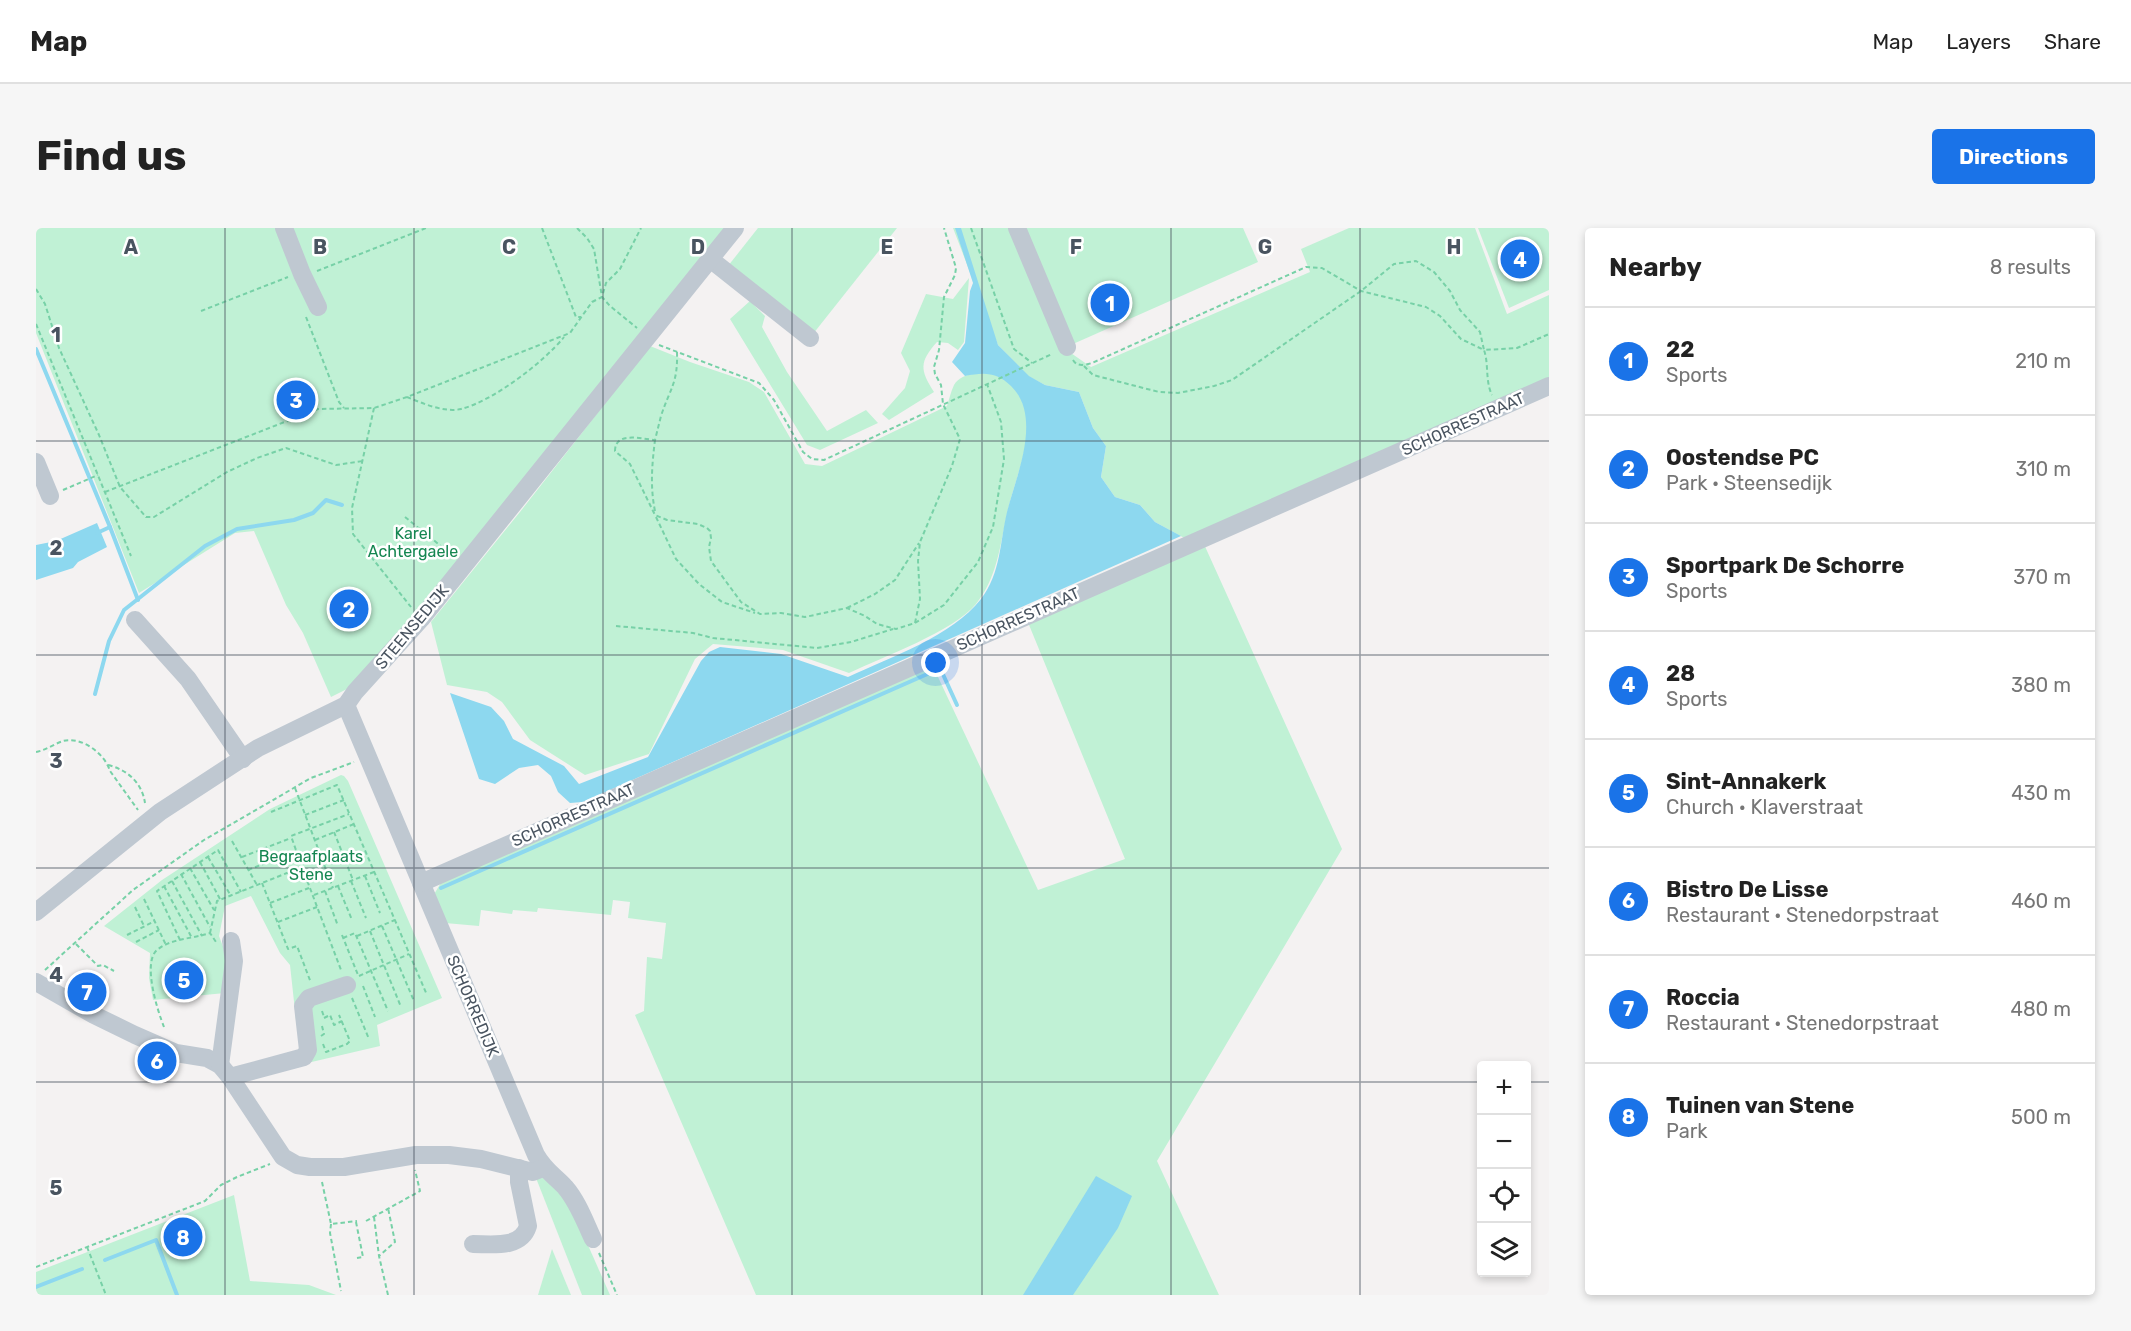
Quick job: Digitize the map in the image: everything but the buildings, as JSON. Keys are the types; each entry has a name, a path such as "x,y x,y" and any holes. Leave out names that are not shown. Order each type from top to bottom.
{"street":[{"path":"284,228 316,304"},
{"name":"STEENSEDIJK","path":"36,912 142,817 258,748 346,705 421,619 735,228"},
{"path":"1017,228 1067,347"},
{"path":"710,259 810,338"},
{"name":"SCHORRESTRAAT","path":"421,883 1549,386"},
{"path":"36,462 50,496"},
{"path":"135,620 188,679 243,759"},
{"name":"SCHORREDIJK","path":"346,705 543,1168 565,1187 593,1239"},
{"path":"225,1071 234,961 231,941"},
{"path":"37,983 135,1035 176,1053 207,1058 225,1071 283,1157 297,1165 344,1167 416,1155 449,1155 481,1159 533,1172 543,1168"},
{"path":"225,1071 304,1057 314,1039 303,1006 309,998 347,985"},
{"path":"473,1244 511,1242 520,1239 526,1232 528,1226 519,1182 519,1168"}],"path":[{"path":"542,228 576,318 581,317"},
{"path":"577,228 587,237 594,249 598,261 602,297 610,306 646,339 759,382 774,400 803,452 812,459 824,460 1067,347 1074,362 1084,366 1093,375 1159,392 1178,393 1214,386 1232,380 1361,291 1394,264 1416,261 1434,272 1450,291 1460,310 1480,332 1487,358 1489,388 1499,408"},
{"path":"105,492 318,409 375,408 570,333 592,302 602,297 606,282 620,269 641,228"},
{"path":"655,440 624,438 618,441 615,451 630,464 676,559 699,584 722,602 760,614 781,613 805,617 848,608 895,580 920,542 952,466 960,439 944,404 941,385 935,375 934,367 939,350 944,297 956,268 944,228"},
{"path":"971,228 1014,349 1032,363"},
{"path":"1084,366 1306,267 1322,268 1361,291 1426,307 1440,316 1461,339 1484,350 1517,348 1549,334"},
{"path":"36,289 45,304 58,348 99,435 120,487 146,518 154,517 226,472 286,448 336,465 363,461"},
{"path":"316,304 305,314 339,402 344,408"},
{"path":"36,324 131,556"},
{"path":"407,397 447,409 460,409 490,396 541,362 565,334"},
{"path":"656,515 652,499 655,440 678,371 677,352"},
{"path":"616,626 817,648 851,642 915,623 944,605 978,562 993,527 1004,459 1001,422 987,384"},
{"path":"375,408 352,508 353,534 421,619"},
{"path":"86,480 98,475"},
{"path":"656,515 667,520 698,524 707,528 711,538 709,547 711,561 741,602 760,614"},
{"path":"405,518 453,557"},
{"path":"915,623 920,599 918,561 920,542"},
{"path":"848,608 877,624 893,629"},
{"path":"36,753 65,740 89,746 108,765 142,817"},
{"path":"37,983 45,970 133,891 204,840 311,778 367,756"},
{"path":"108,765 115,767 137,782 146,806 142,817"},
{"path":"271,812 337,785 427,995"},
{"path":"295,788 333,888"},
{"path":"305,815 344,800"},
{"path":"242,857 349,813"},
{"path":"315,840 354,824"},
{"path":"334,832 366,918"},
{"path":"291,838 369,1039"},
{"path":"232,841 257,885"},
{"path":"180,940 156,891 218,850 241,892"},
{"path":"248,870 296,851"},
{"path":"208,856 231,896"},
{"path":"200,862 221,900"},
{"path":"164,1027 156,1006 151,965 156,951 166,945 202,936 211,931 217,901 302,867"},
{"path":"190,868 215,912"},
{"path":"314,896 374,872"},
{"path":"182,874 211,931 214,942 231,941"},
{"path":"364,876 380,913"},
{"path":"172,881 202,936"},
{"path":"262,884 288,950 297,946 324,1017"},
{"path":"164,886 192,938"},
{"path":"338,886 352,920"},
{"path":"270,903 310,888"},
{"path":"325,891 338,926"},
{"path":"144,899 166,945"},
{"path":"278,922 318,906"},
{"path":"135,907 144,926"},
{"path":"357,936 395,920"},
{"path":"127,935 155,921"},
{"path":"382,926 414,1001"},
{"path":"136,942 159,930"},
{"path":"370,931 401,1007"},
{"path":"343,938 356,933 388,1011"},
{"path":"76,944 98,966 103,965 114,971"},
{"path":"347,985 371,970 409,954"},
{"path":"339,1015 342,1022 350,1041 326,1052 314,1039 324,1034 319,1020 330,1015 334,1025 342,1022"},
{"path":"36,1268 205,1201 221,1185 283,1157"},
{"path":"366,1221 420,1191 413,1161"},
{"path":"319,1167 331,1224 330,1233 341,1291"},
{"path":"379,1256 395,1242 388,1208"},
{"path":"374,1216 387,1295"},
{"path":"331,1224 357,1221 363,1257 357,1258"},
{"path":"593,1239 617,1295"},
{"path":"87,1247 106,1295"}],"green space":[{"name":"Karel Achtergaele","path":"36,228 726,228 398,635 351,687 331,697 303,633 286,605 254,531 235,533 139,593 36,333"},
{"path":"758,228 897,228 813,334 728,266"},
{"path":"953,228 1012,228 1068,351 1091,367 1310,272 1301,249 1349,228 1475,228 1507,314 1549,295 1549,380 1188,540 1155,522 1140,505 1115,497 1101,477 1106,446 1093,428 1079,392 1045,385 1028,376 998,345"},
{"path":"1025,228 1243,228 1258,262 1073,344"},
{"path":"1478,228 1549,228 1549,290 1509,308"},
{"path":"969,278 964,342 958,350 948,343 937,342 924,361 924,372 934,392 889,420 882,414 905,388 910,371 901,353 926,294 953,299"},
{"path":"750,301 765,316 762,327 787,372 827,431 866,410 878,423 820,450 807,445 730,319"},
{"path":"650,346 749,382 764,392 805,464 822,466 947,406 952,390 962,377 984,373 1003,379 1017,392 1027,421 1026,445 993,573 983,594 966,614 935,633 849,673 783,650 713,644 695,659 649,754 585,775 530,740 502,702 487,692 447,685 431,622"},
{"path":"1203,542 1342,849 1157,1161 1219,1295 756,1295 635,1015 644,1011 647,957 662,959 666,923 628,918 630,902 613,900 611,915 538,908 537,912 513,910 512,914 481,910 479,926 445,923 433,896 442,881 931,662 1038,890 1125,859 1027,620"},
{"name":"Begraafplaats Stene","path":"341,775 348,781 442,998 377,1025 380,1046 303,1064 290,965 280,953 251,896 225,906 219,936 228,960 225,993 153,1000 149,978 150,953 104,926 162,880 270,809"},
{"path":"540,1176 565,1193 610,1295 582,1295 536,1178"},
{"path":"234,1195 250,1281 309,1285 336,1295 36,1295 36,1272"},
{"path":"552,1249 571,1295 538,1295"}],"water":[{"path":"955,228 961,228 998,345 1029,376 1045,385 1079,392 1093,428 1106,446 1101,477 1115,497 1140,505 1155,522 1181,536 583,802 570,803 558,792 551,776 538,765 519,768 495,784 479,779 450,693 491,707 504,721 513,739 564,766 579,784 648,757 701,661 709,652 720,647 781,654 848,677 938,635 969,612 981,599 993,579 999,557 1007,512 1021,464 1026,430 1025,414 1020,399 1006,381 990,374 965,376 952,362 965,343 970,291 973,283"},
{"path":"97,523 107,547 78,562 73,568 36,580 36,545 56,541"},
{"path":"1096,1176 1132,1196 1118,1228 1073,1295 1023,1295"}],"waterway":[{"path":"36,349 138,600"},
{"path":"95,694 109,641 124,610 205,546 237,529 294,520 313,513 326,500 342,505"},
{"path":"97,533 110,527"},
{"path":"946,663 941,670 957,705"},
{"path":"441,888 941,670"},
{"path":"105,1260 156,1240 177,1295"},
{"path":"36,1287 82,1269"}],"place":[{"name":"28","path":"1520,259"},
{"name":"22","path":"1110,303"},
{"name":"Sportpark De Schorre","path":"296,400"},
{"name":"Oostendse PC","path":"349,609"},
{"name":"Sint-Annakerk","path":"184,980"},
{"name":"Roccia","path":"87,992"},
{"name":"Bistro De Lisse","path":"157,1061"},
{"name":"Tuinen van Stene","path":"183,1237"}]}
